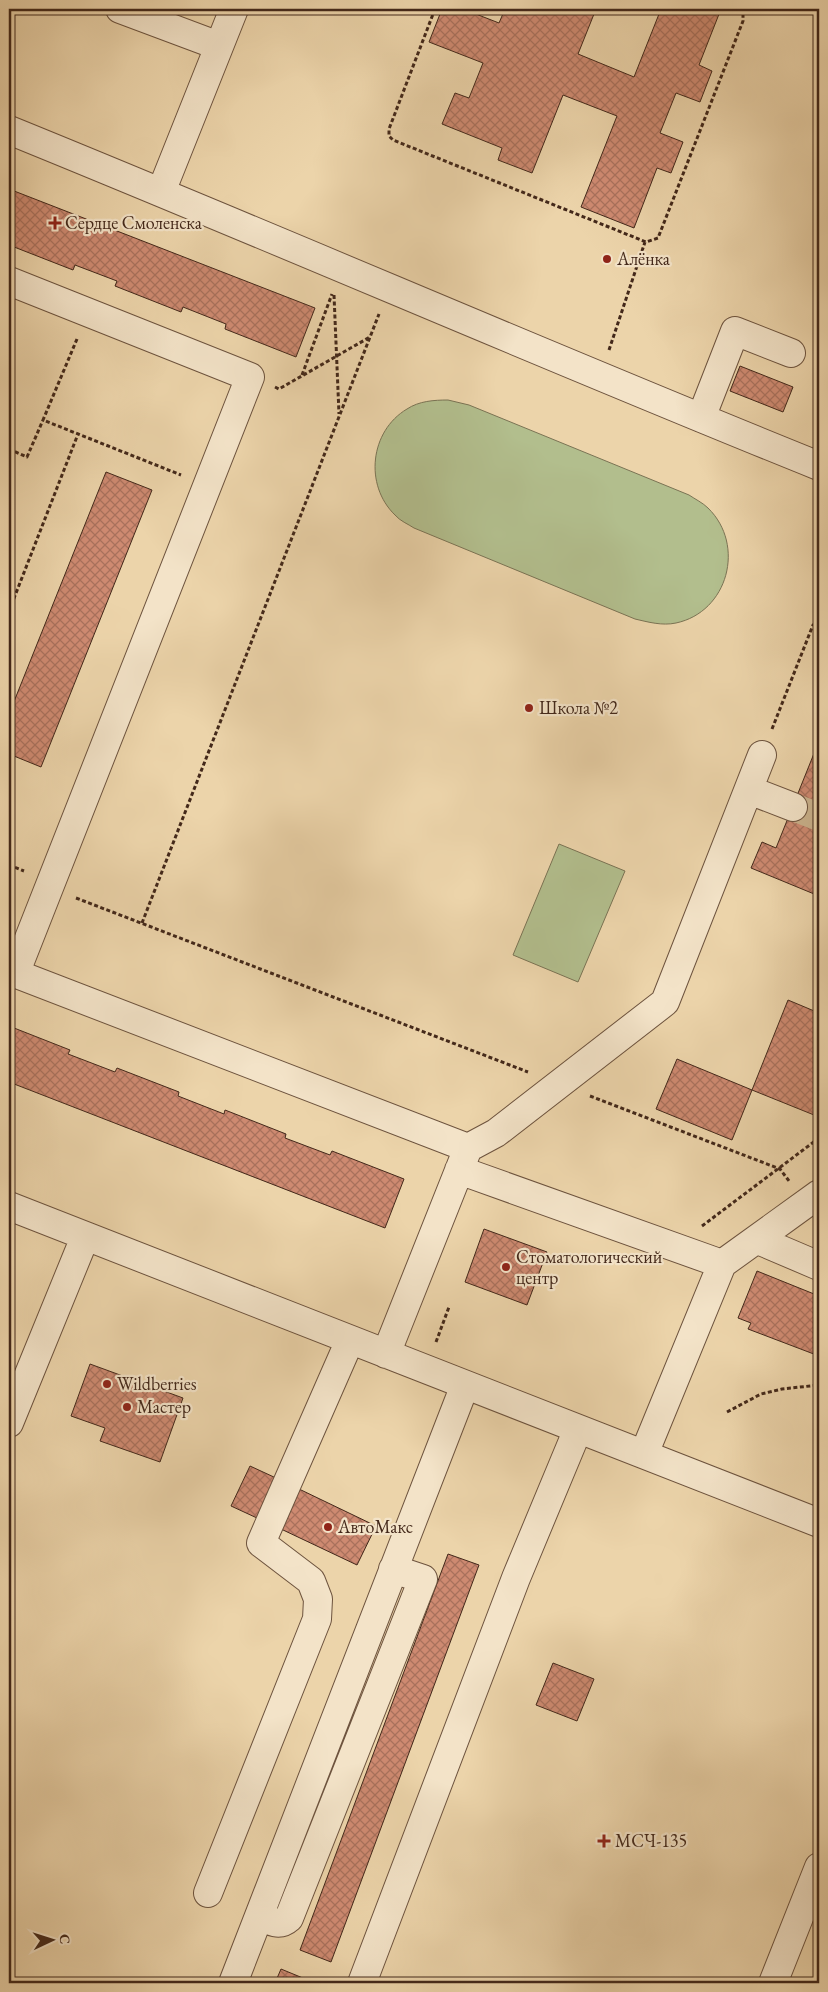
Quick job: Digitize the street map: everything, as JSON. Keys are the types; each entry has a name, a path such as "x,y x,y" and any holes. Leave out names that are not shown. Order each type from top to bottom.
{"street":[{"path":"120,9 219,46"},
{"path":"161,192 234,9"},
{"path":"9,130 819,466"},
{"path":"9,281 250,377 50,885 12,972 674,1247 722,1264"},
{"path":"701,418 735,331 791,353"},
{"path":"386,1354 463,1159 665,1002 762,755"},
{"path":"749,790 793,807"},
{"path":"644,1454 722,1264 814,1198"},
{"path":"9,1206 819,1523"},
{"path":"9,1423 85,1237"},
{"path":"758,1240 819,1266"},
{"path":"208,1893 317,1619 318,1599 311,1581 261,1544 350,1340"},
{"path":"233,1983 465,1385"},
{"path":"362,1983 516,1578 578,1428"},
{"path":"774,1983 819,1868"}],"path":[{"path":"435,9 388,129 388,136 393,140 646,242 658,238 742,21 743,13 740,9"},
{"path":"600,376 646,242"},
{"path":"302,376 334,290 335,356 339,417"},
{"path":"142,923 381,309"},
{"path":"9,449 27,457 88,313"},
{"path":"250,377 280,388 371,337"},
{"path":"43,420 207,485"},
{"path":"9,611 78,434"},
{"path":"762,755 813,625 819,621"},
{"path":"9,865 31,874 68,895 780,1169 814,1198"},
{"path":"674,1247 819,1138"},
{"path":"435,1343 449,1308"},
{"path":"727,1412 761,1394 782,1388 819,1385"}],"green space":[{"path":"448,400 469,405 689,495 704,504 720,523 726,540 728,558 726,575 719,592 708,606 694,616 676,623 660,624 635,619 414,528 402,521 385,503 379,489 375,474 379,444 385,431 407,409 422,403"},
{"path":"559,844 625,871 578,982 513,955"}],"building":[{"path":"442,9 463,9 499,23 505,9 596,9 578,54 634,77 661,9 721,9 699,65 712,71 700,102 676,93 660,133 683,142 671,173 657,168 634,228 581,207 617,116 563,95 532,173 498,160 502,148 442,124 455,93 469,98 483,63 429,42"},
{"path":"9,189 315,308 296,357 225,329 226,324 183,307 181,312 115,286 117,281 75,265 73,270 9,245"},
{"path":"740,366 793,387 783,412 730,391"},
{"path":"106,472 152,490 41,767 9,754 9,714"},
{"path":"819,741 819,896 751,868 762,842 776,848"},
{"path":"788,1000 819,1013 819,1117 752,1090"},
{"path":"9,1026 70,1050 68,1054 115,1072 117,1068 179,1092 178,1096 224,1114 225,1110 286,1134 285,1138 330,1155 332,1151 404,1179 385,1228 9,1082"},
{"path":"677,1059 752,1090 732,1140 656,1109"},
{"name":"Стоматологический центр","path":"484,1229 547,1252 527,1305 465,1282"},
{"path":"757,1271 819,1296 819,1356 748,1329 751,1323 738,1318"},
{"name":"Мастер","path":"90,1364 183,1398 160,1462 100,1441 105,1428 71,1416"},
{"path":"250,1466 276,1478 257,1518 231,1506"},
{"name":"АвтоМакс","path":"299,1489 376,1526 357,1565 281,1529"},
{"path":"448,1554 479,1565 331,1962 300,1950"},
{"path":"553,1663 594,1679 577,1721 536,1705"},
{"path":"281,1969 315,1983 275,1983"}],"tunnel":[{"path":"793,807 819,817"}],"place":[{"name":"Сердце Смоленска","path":"55,223"},
{"name":"Алёнка","path":"607,259"},
{"name":"Школа №2","path":"529,708"},
{"name":"Стоматологический центр","path":"506,1267"},
{"name":"Wildberries","path":"107,1384"},
{"name":"Мастер","path":"127,1407"},
{"name":"АвтоМакс","path":"328,1527"},
{"name":"МСЧ-135","path":"604,1841"}]}
